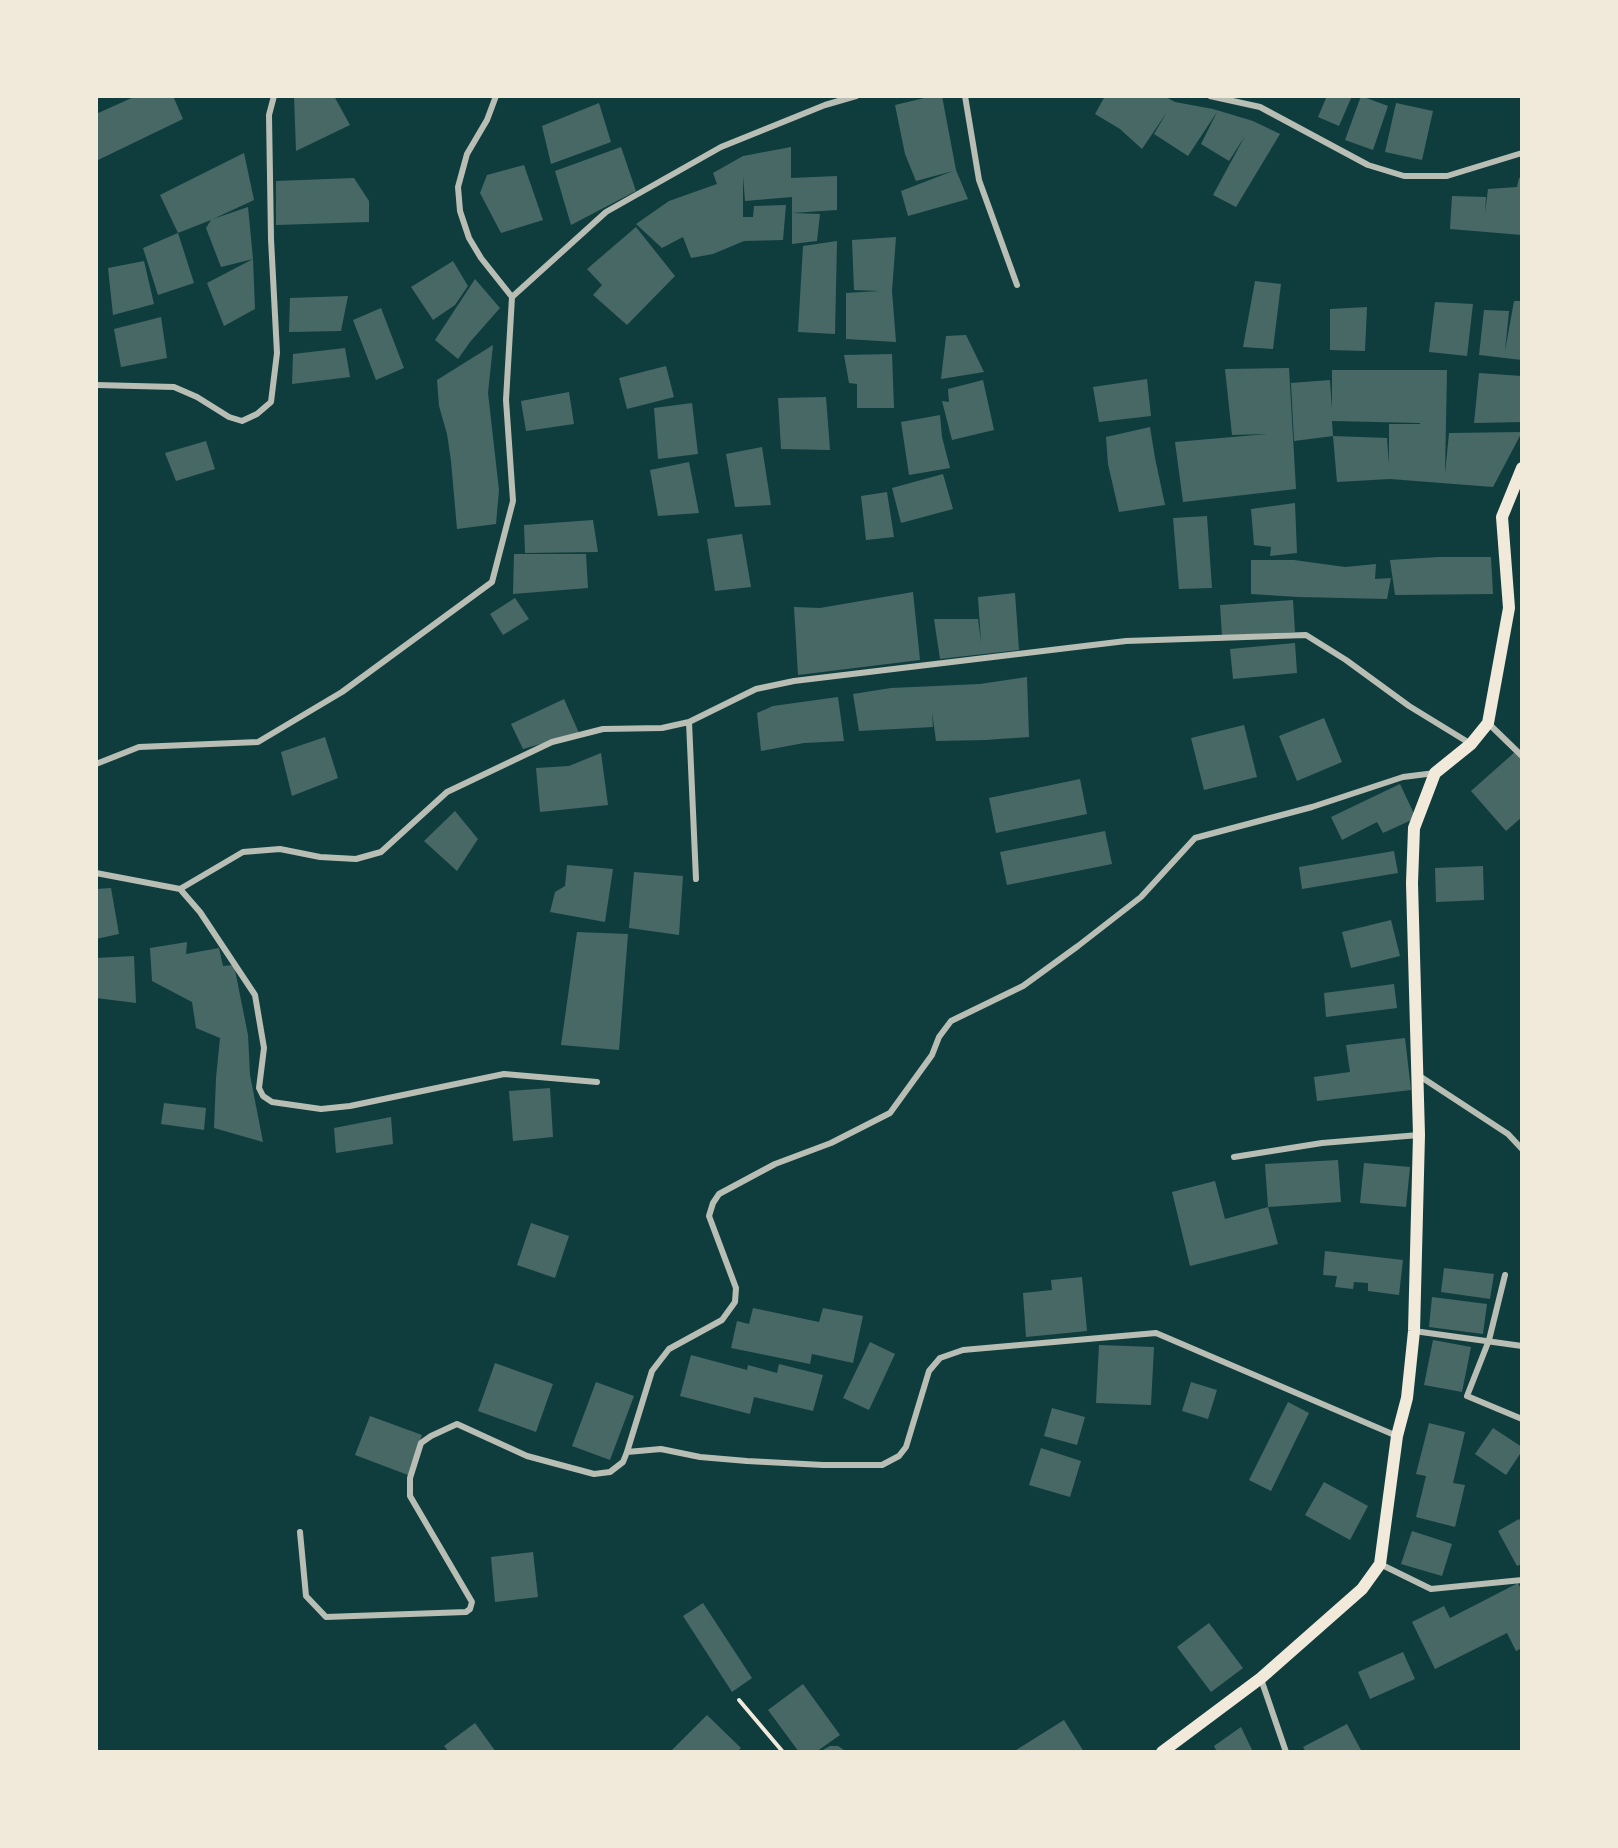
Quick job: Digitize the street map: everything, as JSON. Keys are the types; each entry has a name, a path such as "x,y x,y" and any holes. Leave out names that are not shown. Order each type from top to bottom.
{"main road":[{"path":"1162,1752 1261,1678 1362,1589 1380,1564 1397,1436 1407,1398 1414,1331 1419,1135 1412,883 1414,828 1435,773 1471,744 1488,723 1509,608 1502,517 1522,468"}],"street":[{"path":"96,385 174,387 197,397 229,417 242,421 257,414 271,402 277,353 271,239 269,114 274,96"},
{"path":"96,764 139,747 258,742 342,692 492,582 513,501 506,400 512,297 481,258 469,238 460,211 458,187 467,154 487,120 496,96"},
{"path":"512,297 606,212 720,147 825,105 856,96"},
{"path":"965,96 979,180 1017,285"},
{"path":"1210,96 1260,107 1368,165 1404,177 1447,176 1522,153"},
{"path":"180,889 243,852 280,849 320,857 356,859 381,852 447,792 552,742 603,729 662,728 689,722 756,689 794,681 1126,641 1306,635 1346,660 1409,706 1471,744"},
{"path":"689,722 696,879"},
{"path":"1488,723 1522,756"},
{"path":"300,1532 306,1596 326,1617 466,1612 470,1609 472,1602 410,1496 410,1478 421,1443 457,1424 527,1456 594,1474 610,1472 623,1462 652,1371 669,1349 722,1320 735,1302 736,1288 709,1216 719,1194 775,1164 831,1143 890,1113 932,1055 939,1037 951,1021 1023,986 1078,946 1141,897 1195,838 1312,807 1403,777 1435,773"},
{"path":"96,873 180,889 200,912 255,995 264,1048 259,1088 263,1096 272,1102 321,1109 350,1106 504,1074 597,1082"},
{"path":"1417,1074 1508,1134 1522,1149"},
{"path":"1234,1157 1322,1143 1419,1135"},
{"path":"1505,1275 1489,1340 1467,1396 1522,1419"},
{"path":"1414,1331 1522,1346"},
{"path":"627,1452 661,1449 700,1457 747,1461 823,1466 882,1465 899,1456 906,1447 928,1371 940,1358 963,1350 1155,1333 1397,1436"},
{"path":"1380,1564 1431,1589 1522,1580"},
{"path":"1261,1678 1286,1752"}],"path":[{"path":"739,1700 783,1752"}],"building":[{"path":"136,96 173,96 183,119 96,161 96,114"},
{"path":"294,96 334,96 350,125 296,151"},
{"path":"942,96 956,170 968,199 908,216 901,191 953,171 916,181 905,154 895,105"},
{"path":"1105,96 1164,96 1175,102 1213,109 1253,121 1280,134 1236,207 1213,195 1245,136 1229,161 1201,144 1217,112 1188,156 1154,134 1167,112 1142,149 1120,129 1095,114"},
{"path":"1327,96 1352,96 1339,126 1318,117"},
{"path":"1361,96 1388,106 1373,150 1345,140"},
{"path":"599,103 611,142 551,164 542,126"},
{"path":"1396,103 1433,111 1422,160 1385,152"},
{"path":"621,147 636,191 571,225 555,171"},
{"path":"791,147 791,178 837,176 837,210 792,213 792,197 745,201 743,176 743,217 753,217 754,206 786,205 783,240 744,241 713,254 691,258 683,237 662,248 636,224 669,201 717,184 713,173 743,156"},
{"path":"244,153 254,200 213,219 248,207 253,259 221,267 206,228 211,220 178,233 160,195"},
{"path":"524,165 543,220 501,233 480,193 487,175"},
{"path":"354,178 369,201 369,222 276,225 276,181"},
{"path":"1519,178 1522,178 1522,235 1450,229 1452,196 1486,197 1485,213 1488,189 1517,187"},
{"path":"792,213 820,214 817,241 792,244"},
{"path":"636,227 675,276 627,325 593,295 602,285 587,269"},
{"path":"178,233 194,283 158,295 143,248"},
{"path":"896,237 892,291 896,342 846,339 846,293 880,291 854,290 852,240"},
{"path":"837,241 835,334 798,332 803,246"},
{"path":"253,259 255,309 224,326 207,283"},
{"path":"144,261 154,304 113,315 108,268"},
{"path":"453,261 468,286 455,305 433,320 411,287"},
{"path":"475,279 500,308 458,359 435,340"},
{"path":"1255,281 1281,284 1273,349 1243,347"},
{"path":"348,296 341,331 289,332 290,298"},
{"path":"1514,301 1522,301 1522,360 1479,355 1484,310 1509,311 1505,351"},
{"path":"1435,302 1473,304 1467,356 1429,352"},
{"path":"1367,307 1365,351 1330,350 1330,309"},
{"path":"381,308 404,368 376,380 353,320"},
{"path":"161,317 167,358 121,367 114,329"},
{"path":"966,335 984,372 941,379 946,336"},
{"path":"493,345 488,393 499,490 496,524 457,529 451,461 447,434 439,406 437,380"},
{"path":"345,348 350,377 292,384 293,354"},
{"path":"892,354 894,408 857,408 857,384 849,383 844,355"},
{"path":"666,366 674,397 627,409 619,378"},
{"path":"1289,368 1296,489 1183,502 1175,442 1267,434 1232,435 1225,369"},
{"path":"1332,370 1447,370 1445,474 1449,433 1522,432 1493,487 1390,479 1337,482 1333,436 1294,441 1291,383 1330,380 1332,409","holes":["1332,421 1420,423 1420,424 1389,424 1389,464 1387,438 1333,436"]},
{"path":"1479,373 1522,376 1522,422 1474,423"},
{"path":"1147,379 1151,416 1099,422 1093,387"},
{"path":"983,380 994,430 952,440 942,401 949,402 948,389"},
{"path":"569,392 574,424 526,431 521,401"},
{"path":"826,397 830,450 781,449 778,398"},
{"path":"692,403 698,454 658,459 654,408"},
{"path":"940,415 942,437 950,468 909,475 901,422"},
{"path":"1150,427 1165,505 1119,512 1108,464 1106,437"},
{"path":"206,441 215,469 176,481 165,453"},
{"path":"762,447 771,505 735,507 726,454"},
{"path":"689,462 699,513 658,516 650,470"},
{"path":"943,474 953,509 901,523 892,488"},
{"path":"887,492 894,537 866,540 861,496"},
{"path":"1295,503 1297,553 1270,556 1271,547 1254,545 1251,509"},
{"path":"1207,516 1212,588 1179,589 1173,518"},
{"path":"593,520 598,552 525,553 524,525"},
{"path":"742,534 751,587 715,591 707,539"},
{"path":"514,554 586,554 588,588 513,594"},
{"path":"1491,557 1493,594 1395,595 1390,560"},
{"path":"1251,560 1294,560 1345,567 1376,564 1375,579 1391,578 1387,599 1251,594"},
{"path":"913,592 920,660 798,675 794,607 820,608"},
{"path":"1015,593 1019,650 940,659 934,619 978,619 981,642 978,597"},
{"path":"515,598 529,619 503,635 490,614"},
{"path":"1293,600 1295,632 1222,636 1220,605"},
{"path":"1295,643 1297,673 1233,679 1230,649"},
{"path":"1027,677 1029,737 936,741 932,712 933,727 859,731 853,694 891,688 980,684"},
{"path":"838,697 844,741 804,743 761,751 757,713 773,706"},
{"path":"564,699 579,733 523,749 511,724"},
{"path":"1324,718 1342,762 1297,781 1279,736"},
{"path":"1244,725 1257,777 1204,790 1191,738"},
{"path":"325,737 338,778 292,796 281,752"},
{"path":"1516,751 1522,757 1522,817 1506,831 1471,791"},
{"path":"601,753 608,805 540,812 536,768 569,766"},
{"path":"1080,779 1087,814 996,833 989,798"},
{"path":"1400,784 1416,818 1383,833 1377,822 1342,840 1331,817"},
{"path":"455,811 478,839 457,871 424,841"},
{"path":"1105,831 1112,864 1007,885 1000,852"},
{"path":"1394,851 1398,873 1302,889 1299,867"},
{"path":"567,865 613,869 605,922 550,912 555,892 565,886"},
{"path":"1483,866 1484,900 1436,902 1435,868"},
{"path":"634,872 683,876 679,935 629,928"},
{"path":"111,888 119,934 96,939 96,889"},
{"path":"1391,920 1400,956 1351,968 1342,932"},
{"path":"577,932 628,934 619,1050 561,1045"},
{"path":"187,942 186,954 219,948 223,966 234,965 248,1035 250,1075 263,1142 214,1128 220,1038 196,1028 192,1002 152,981 150,948"},
{"path":"134,956 136,1003 96,998 96,958"},
{"path":"1394,984 1397,1008 1326,1017 1324,993"},
{"path":"1405,1038 1411,1090 1317,1101 1314,1077 1350,1072 1346,1045"},
{"path":"550,1088 553,1137 513,1141 509,1091"},
{"path":"164,1103 206,1108 204,1130 161,1124"},
{"path":"391,1117 393,1144 336,1153 334,1128"},
{"path":"1338,1160 1341,1202 1268,1207 1265,1164"},
{"path":"1364,1163 1410,1167 1406,1207 1360,1203"},
{"path":"1215,1181 1225,1219 1268,1207 1278,1244 1190,1266 1172,1192"},
{"path":"531,1223 569,1236 555,1278 517,1265"},
{"path":"1325,1251 1403,1260 1399,1295 1368,1291 1368,1283 1354,1282 1353,1289 1335,1287 1337,1276 1323,1275"},
{"path":"1444,1268 1494,1274 1490,1299 1441,1292"},
{"path":"1082,1277 1087,1331 1026,1337 1023,1293 1052,1290 1051,1280"},
{"path":"1432,1297 1487,1304 1483,1334 1429,1327"},
{"path":"753,1308 819,1322 823,1308 863,1316 853,1363 812,1354 810,1364 731,1348 737,1321 749,1324"},
{"path":"1433,1340 1471,1347 1462,1392 1424,1385"},
{"path":"870,1342 895,1354 869,1410 843,1398"},
{"path":"1099,1345 1154,1347 1151,1405 1096,1403"},
{"path":"691,1355 747,1370 748,1365 777,1373 779,1364 823,1375 813,1411 754,1397 750,1414 680,1396"},
{"path":"495,1363 553,1384 536,1432 478,1411"},
{"path":"596,1382 634,1396 610,1460 572,1446"},
{"path":"1191,1382 1217,1390 1208,1419 1182,1411"},
{"path":"1288,1402 1309,1413 1271,1491 1249,1480"},
{"path":"1052,1408 1085,1417 1077,1445 1044,1436"},
{"path":"370,1416 422,1435 408,1475 355,1455"},
{"path":"1429,1423 1465,1432 1453,1483 1465,1485 1455,1527 1416,1517 1426,1476 1416,1474"},
{"path":"1493,1428 1522,1447 1522,1451 1506,1475 1475,1454"},
{"path":"1041,1448 1081,1461 1070,1497 1029,1485"},
{"path":"1324,1482 1368,1506 1350,1540 1305,1515"},
{"path":"1519,1519 1522,1523 1522,1564 1517,1566 1498,1531"},
{"path":"1412,1531 1452,1544 1442,1576 1401,1564"},
{"path":"533,1552 538,1597 495,1602 491,1557"},
{"path":"1518,1583 1522,1591 1522,1648 1516,1651 1507,1633 1435,1669 1412,1622 1444,1606 1450,1618"},
{"path":"703,1603 752,1678 732,1692 683,1616"},
{"path":"1209,1623 1243,1668 1211,1692 1177,1647"},
{"path":"1403,1652 1415,1679 1370,1699 1358,1672"},
{"path":"803,1684 840,1735 816,1752 799,1752 768,1710"},
{"path":"707,1715 741,1748 737,1752 670,1752"},
{"path":"1064,1720 1084,1752 1013,1752"},
{"path":"475,1723 496,1752 449,1752 444,1746"},
{"path":"1347,1724 1362,1752 1306,1752 1303,1747"},
{"path":"1241,1727 1253,1752 1217,1752 1214,1746"},
{"path":"830,1746 838,1746 847,1752 819,1752"}]}
